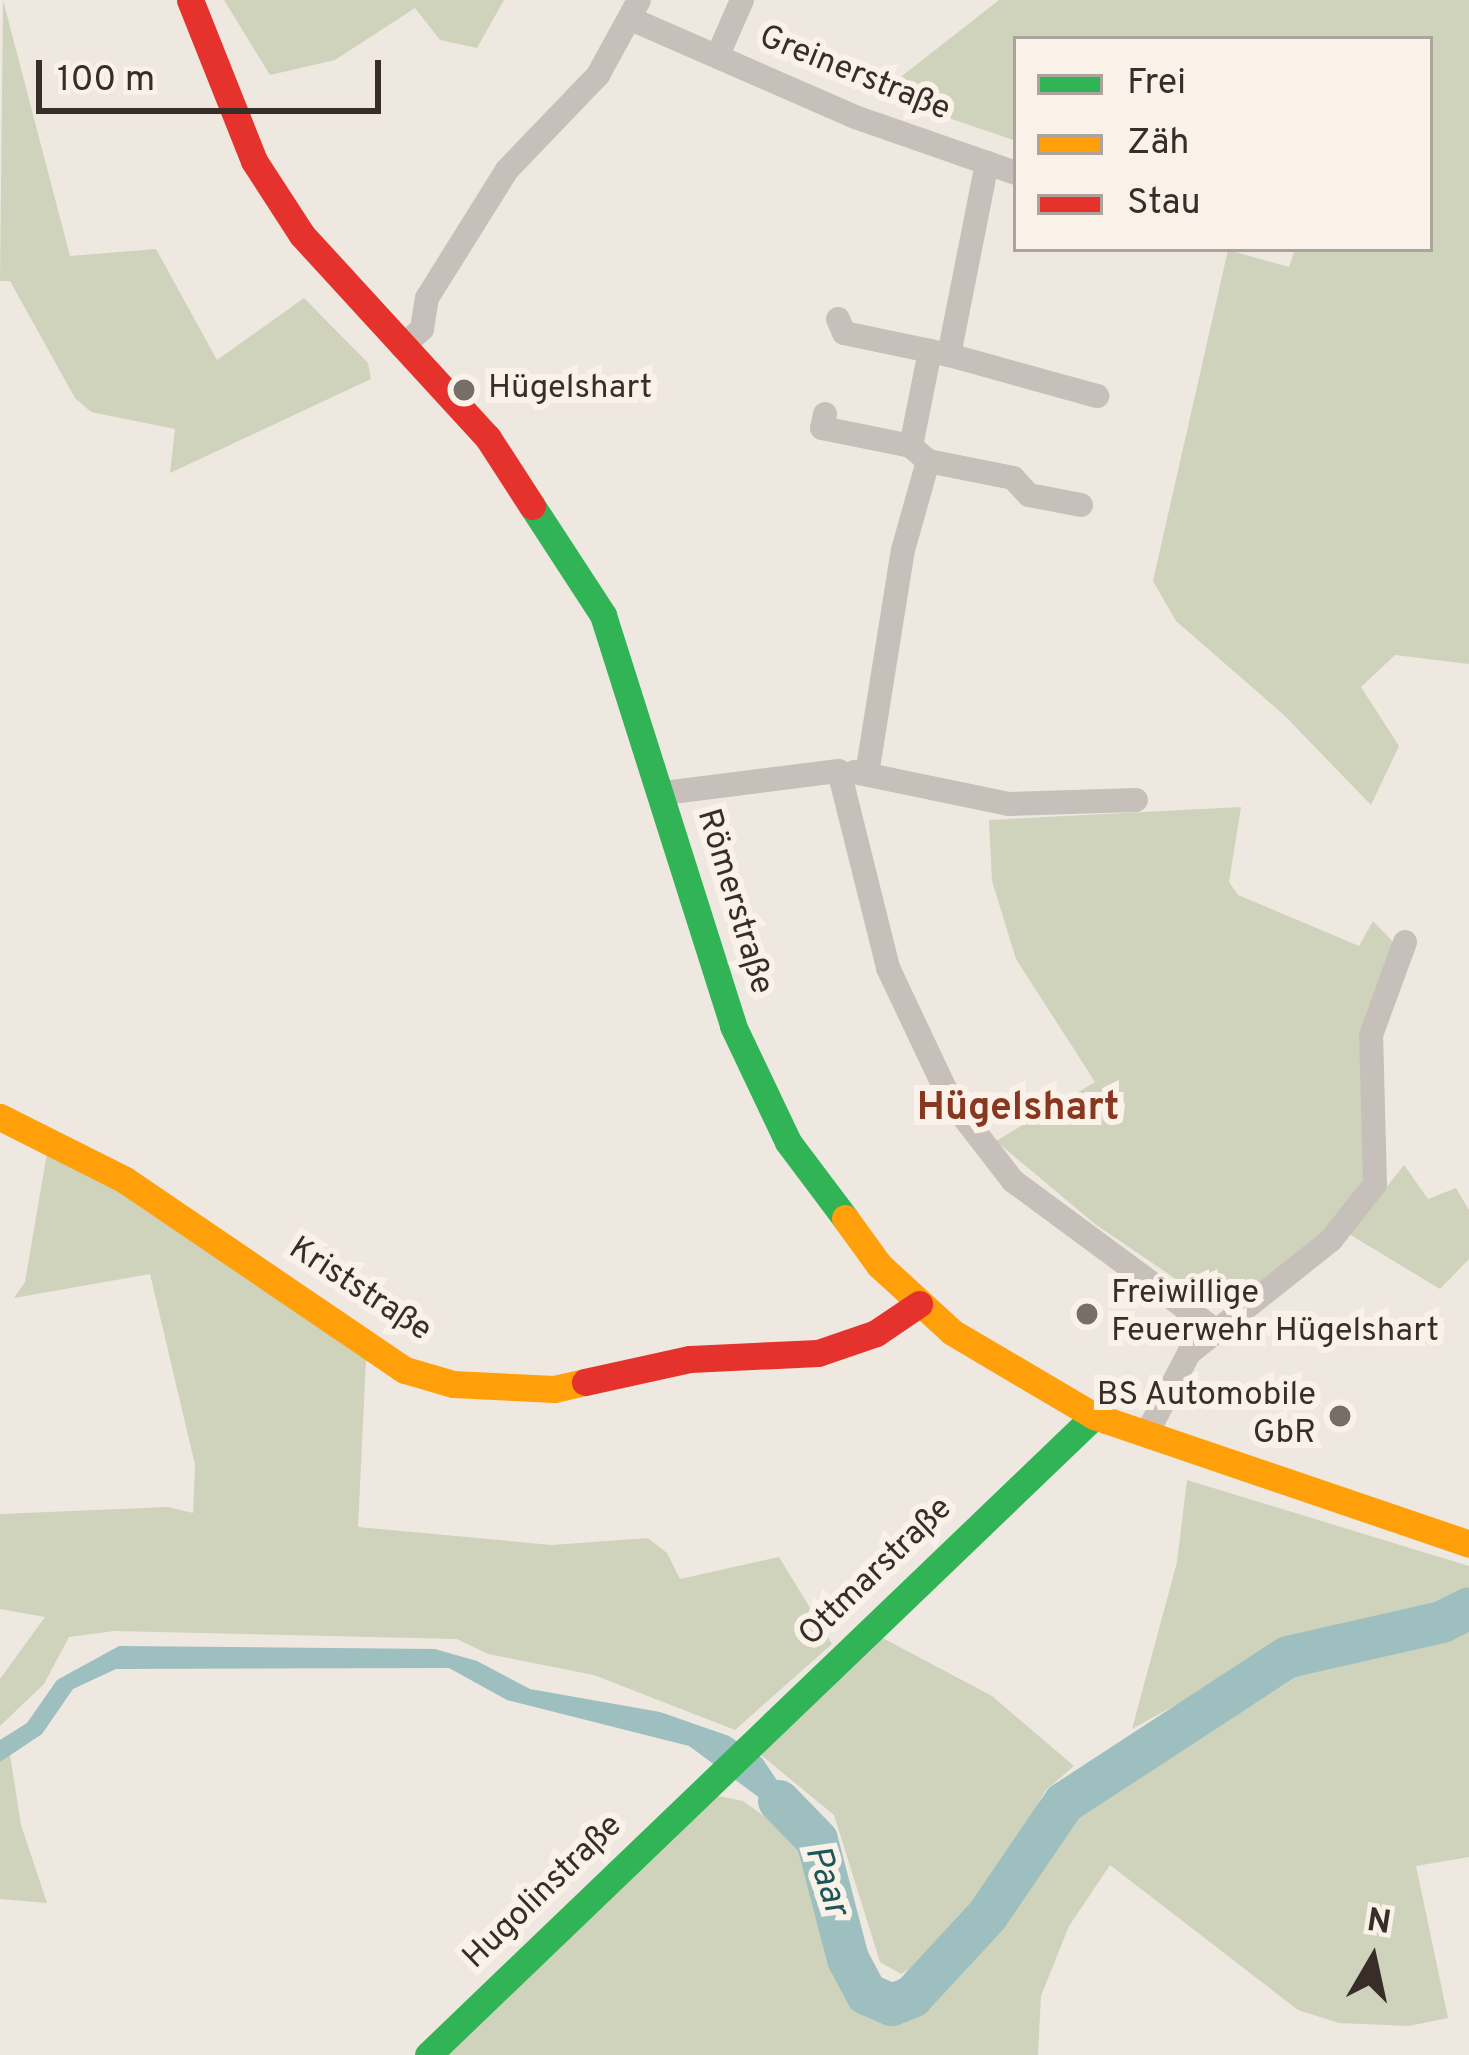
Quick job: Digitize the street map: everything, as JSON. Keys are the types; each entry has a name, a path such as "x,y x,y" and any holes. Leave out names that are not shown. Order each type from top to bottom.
{"main road":[{"name":"Römerstraße","path":"190,0 254,161 302,235 488,438 603,615 664,793 733,1026 788,1142 879,1265 919,1304 1018,1376 1094,1416 1469,1544"},
{"name":"Kriststraße","path":"0,1117 106,1168 405,1370 452,1384 554,1389 690,1359 818,1353 876,1333 919,1304"},
{"name":"Ottmarstraße","path":"709,1783 1094,1416"},
{"name":"Hugolinstraße","path":"428,2055 709,1783"}],"street":[{"path":"718,55 742,0"},
{"name":"Greinerstraße","path":"402,347 422,328 428,298 507,170 598,75 635,9 718,55 855,117 1013,172"},
{"path":"867,773 939,353 987,163"},
{"path":"838,319 844,333 1097,396"},
{"path":"822,430 1013,478 1029,495 1081,505"},
{"path":"839,771 888,968 951,1101 1012,1181 1215,1330"},
{"path":"664,793 839,771 1009,804 1136,800"},
{"path":"1146,1435 1189,1353 1331,1240 1375,1184 1371,1035 1405,942"}],"green space":[{"path":"3,0 70,256 156,249 217,360 304,298 368,363 371,379 170,473 175,429 91,412 75,398 10,281 0,281"},
{"path":"224,0 504,0 477,48 440,40 415,8 335,60 270,75"},
{"path":"999,0 1469,0 1469,664 1395,655 1361,687 1399,746 1371,805 1284,715 1176,621 1153,581 1228,252 1289,267 1294,252 1433,252 1433,36 1013,36 1013,140 879,94"},
{"path":"1241,807 1229,882 1238,895 1359,946 1373,921 1395,944 1366,1013 1361,1051 1370,1138 1363,1182 1343,1218 1232,1304 1217,1307 1095,1224 996,1141 1095,1082 1016,959 992,881 989,820"},
{"path":"47,1153 66,1155 366,1360 358,1527 552,1545 648,1538 667,1553 680,1579 779,1557 832,1644 735,1730 594,1675 488,1654 457,1639 114,1631 69,1637 44,1684 0,1726 0,1679 45,1617 0,1609 0,1514 168,1507 193,1513 195,1465 150,1274 14,1298 25,1282"},
{"path":"1404,1165 1428,1199 1456,1188 1469,1210 1469,1259 1440,1289 1349,1234"},
{"path":"1187,1480 1469,1566 1469,1857 1416,1866 1448,2018 1409,2026 1339,2023 1298,2010 1110,1865 1069,1926 1041,1996 1038,2055 443,2055 718,1796 743,1801 792,1836 821,1881 834,1954 858,2010 899,2010 925,1996 1006,1908 1064,1826 1295,1678 1261,1658 1132,1729 1177,1562"},
{"path":"877,1635 992,1696 1074,1766 1045,1791 997,1881 927,1959 901,1974 880,1962 834,1815 761,1755"},
{"path":"10,1755 21,1825 47,1903 0,1899 0,1762"}],"water":[{"path":"119,1646 435,1649 477,1661 530,1689 660,1712 729,1736 762,1758 817,1840 689,1746 507,1700 449,1668 116,1669 73,1689 42,1734 0,1762 0,1740 27,1723 57,1680"}],"waterway":[{"name":"Paar","path":"779,1801 817,1840 848,1959 867,1994 892,2005 912,1997 987,1916 1064,1803 1288,1657 1442,1622 1469,1608"}],"traffic: fast":[{"path":"532,506 603,615 733,1026 788,1142 845,1218"},
{"path":"428,2055 1094,1416"}],"traffic: slow":[{"path":"0,1117 125,1180 405,1370 453,1384 554,1389 585,1382"},
{"path":"845,1218 879,1265 952,1332 1094,1416 1469,1544"}],"traffic: jam":[{"path":"190,0 254,161 302,235 488,438 532,506"},
{"path":"585,1382 690,1359 818,1353 876,1333 919,1304"}],"place":[{"name":"Hügelshart","path":"464,390"},
{"name":"Freiwillige Feuerwehr Hügelshart","path":"1087,1314"},
{"name":"BS Automobile GbR","path":"1340,1416"}],"district":[{"name":"Hügelshart","path":"1018,1110"}]}
